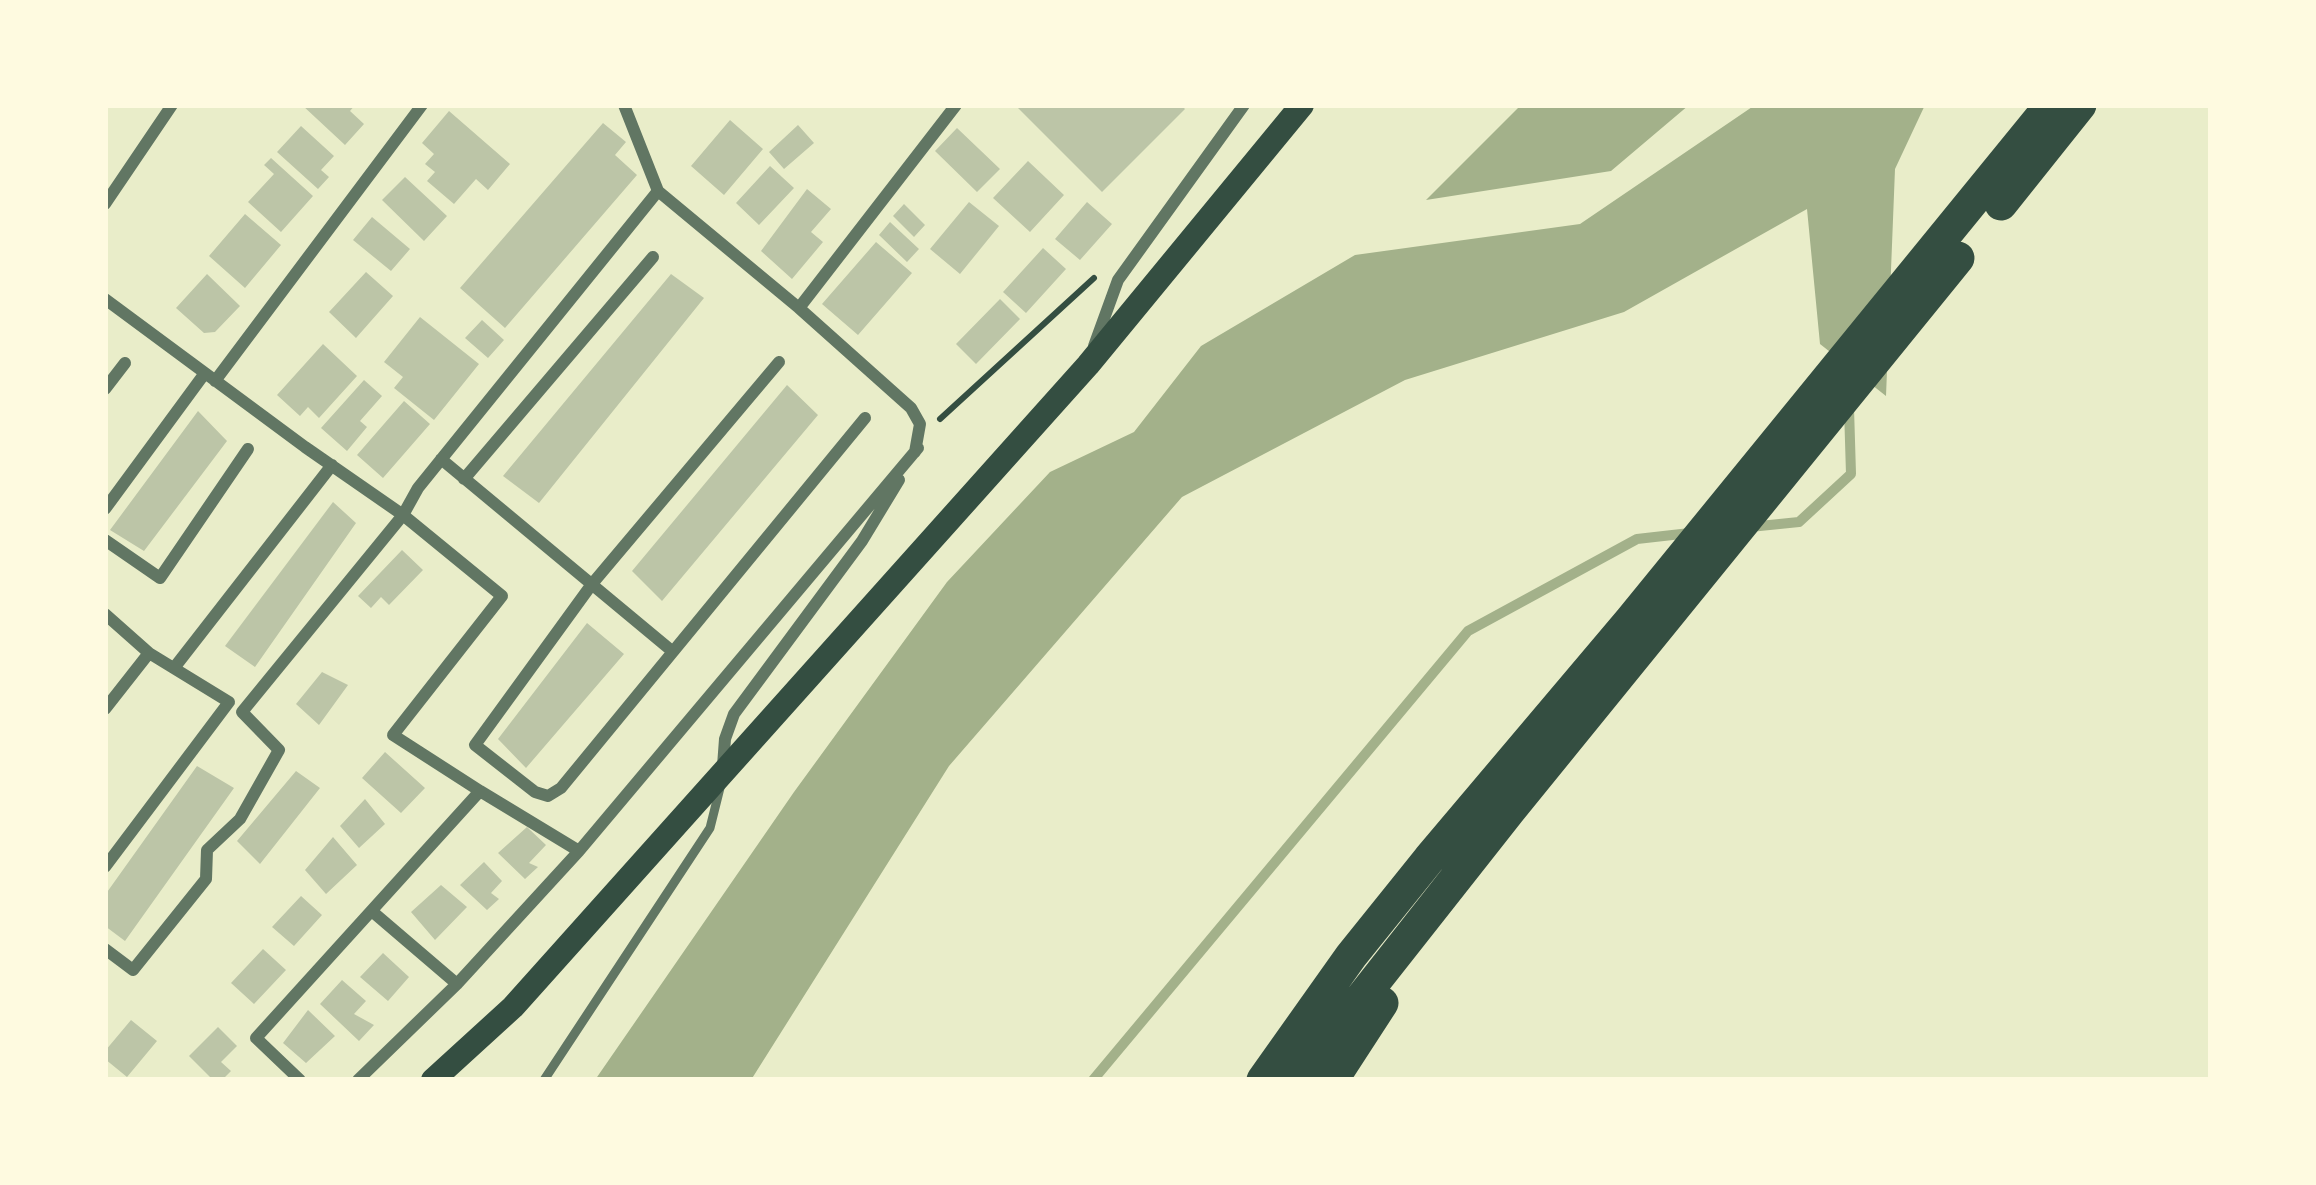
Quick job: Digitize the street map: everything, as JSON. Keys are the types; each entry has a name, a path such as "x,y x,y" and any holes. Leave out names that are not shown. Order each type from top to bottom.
{"highway":[{"path":"1959,239 2051,105"},
{"path":"1253,1080 1351,956 1640,629 1959,239 2080,105"},
{"path":"1332,1080 1509,811 1640,629"},
{"path":"1297,1080 1509,811"},
{"path":"1263,1080 1351,956"}],"main road":[{"path":"433,1080 514,1007 1088,364 1302,105"}],"street":[{"path":"105,204 172,105"},
{"path":"105,509 422,105"},
{"path":"624,105 658,190 911,408 920,424 918,448 862,541 734,714 725,739 722,773"},
{"path":"799,308 956,105"},
{"path":"1088,364 1118,280 1244,105"},
{"path":"242,712 658,190"},
{"path":"464,479 653,257"},
{"path":"105,299 403,515 502,596 393,735 579,851"},
{"path":"105,389 124,362"},
{"path":"778,362 592,584 475,745 535,792 548,796 561,788 865,418"},
{"path":"358,1080 457,984 579,851 918,448"},
{"path":"105,539 160,578 248,449"},
{"path":"441,459 672,651"},
{"path":"174,668 332,465"},
{"path":"105,614 149,652 230,702 279,750 240,819 207,850 206,879 133,970 105,949"},
{"path":"105,709 149,652"},
{"path":"105,867 230,702"},
{"path":"300,1080 256,1038 480,791"},
{"path":"374,913 457,984"}],"lane":[{"path":"544,1080 710,828 722,773"}],"shaded area":[{"path":"1521,105 1689,105 1611,171 1426,200"},
{"path":"1755,105 1925,105 1895,169 1886,396 1820,344 1807,209 1624,312 1405,380 1182,497 949,766 751,1080 595,1080 794,792 947,582 1050,472 1134,432 1201,346 1355,255 1580,224"}],"building":[{"path":"302,105 355,105 350,111 364,124 345,145"},
{"path":"1015,105 1181,105 1185,109 1102,192"},
{"path":"449,111 510,164 488,190 476,179 454,204 427,181 435,172 425,164 434,154 422,143"},
{"path":"730,120 763,149 724,195 691,166"},
{"path":"603,123 626,142 615,155 637,175 505,328 460,288"},
{"path":"798,125 814,143 784,169 769,152"},
{"path":"301,126 334,156 321,170 329,177 318,189 277,152"},
{"path":"957,128 1000,169 977,192 935,151"},
{"path":"271,158 313,196 281,232 248,202 274,174 264,165"},
{"path":"1028,161 1064,195 1030,232 993,198"},
{"path":"770,166 794,188 759,225 736,203"},
{"path":"405,177 447,216 424,241 382,200"},
{"path":"807,189 831,209 811,232 823,242 792,279 761,251"},
{"path":"969,202 999,226 960,274 930,249"},
{"path":"1087,202 1112,224 1080,260 1055,239"},
{"path":"904,204 925,225 914,237 893,216"},
{"path":"245,214 281,245 245,288 209,256"},
{"path":"372,217 410,249 391,271 353,240"},
{"path":"890,222 919,249 907,262 879,235"},
{"path":"876,242 912,273 858,335 822,304"},
{"path":"1043,248 1066,269 1026,313 1003,292"},
{"path":"366,272 393,296 356,338 329,312"},
{"path":"207,274 240,306 215,332 204,333 176,308"},
{"path":"671,274 704,298 539,503 503,476"},
{"path":"1000,299 1020,319 976,364 956,344"},
{"path":"420,317 479,364 434,420 394,388 403,377 384,362"},
{"path":"482,320 504,340 488,358 465,338"},
{"path":"323,344 357,376 319,418 308,407 300,416 277,395"},
{"path":"364,380 382,396 360,421 367,427 347,451 321,428"},
{"path":"787,385 818,415 662,601 632,571"},
{"path":"404,401 430,424 383,478 357,455"},
{"path":"198,411 227,441 144,551 110,530"},
{"path":"333,502 356,523 255,667 225,646"},
{"path":"402,550 423,570 389,605 381,597 371,608 358,596"},
{"path":"587,623 624,654 526,768 498,739"},
{"path":"322,672 348,685 319,725 296,704"},
{"path":"385,752 425,788 401,813 362,778"},
{"path":"197,766 234,788 125,941 105,926 105,895"},
{"path":"296,771 320,788 260,864 237,841"},
{"path":"365,799 385,824 359,848 340,826"},
{"path":"527,827 546,845 529,863 538,867 525,879 498,853"},
{"path":"333,837 357,865 326,894 305,870"},
{"path":"484,862 502,881 491,893 499,899 487,910 460,885"},
{"path":"441,885 467,907 435,940 411,912"},
{"path":"301,896 322,915 294,946 272,927"},
{"path":"263,949 286,970 254,1004 231,983"},
{"path":"383,953 409,977 388,1001 360,977"},
{"path":"342,980 366,1001 354,1014 374,1025 359,1041 320,1004"},
{"path":"308,1010 335,1036 306,1063 283,1043"},
{"path":"131,1020 157,1041 127,1077 105,1059 105,1051"},
{"path":"218,1027 237,1046 221,1062 231,1071 222,1080 213,1080 189,1056"}],"waterway":[{"path":"1750,527 1799,522 1851,474 1849,408"},
{"path":"1093,1080 1468,631 1637,539 1690,533"}]}
